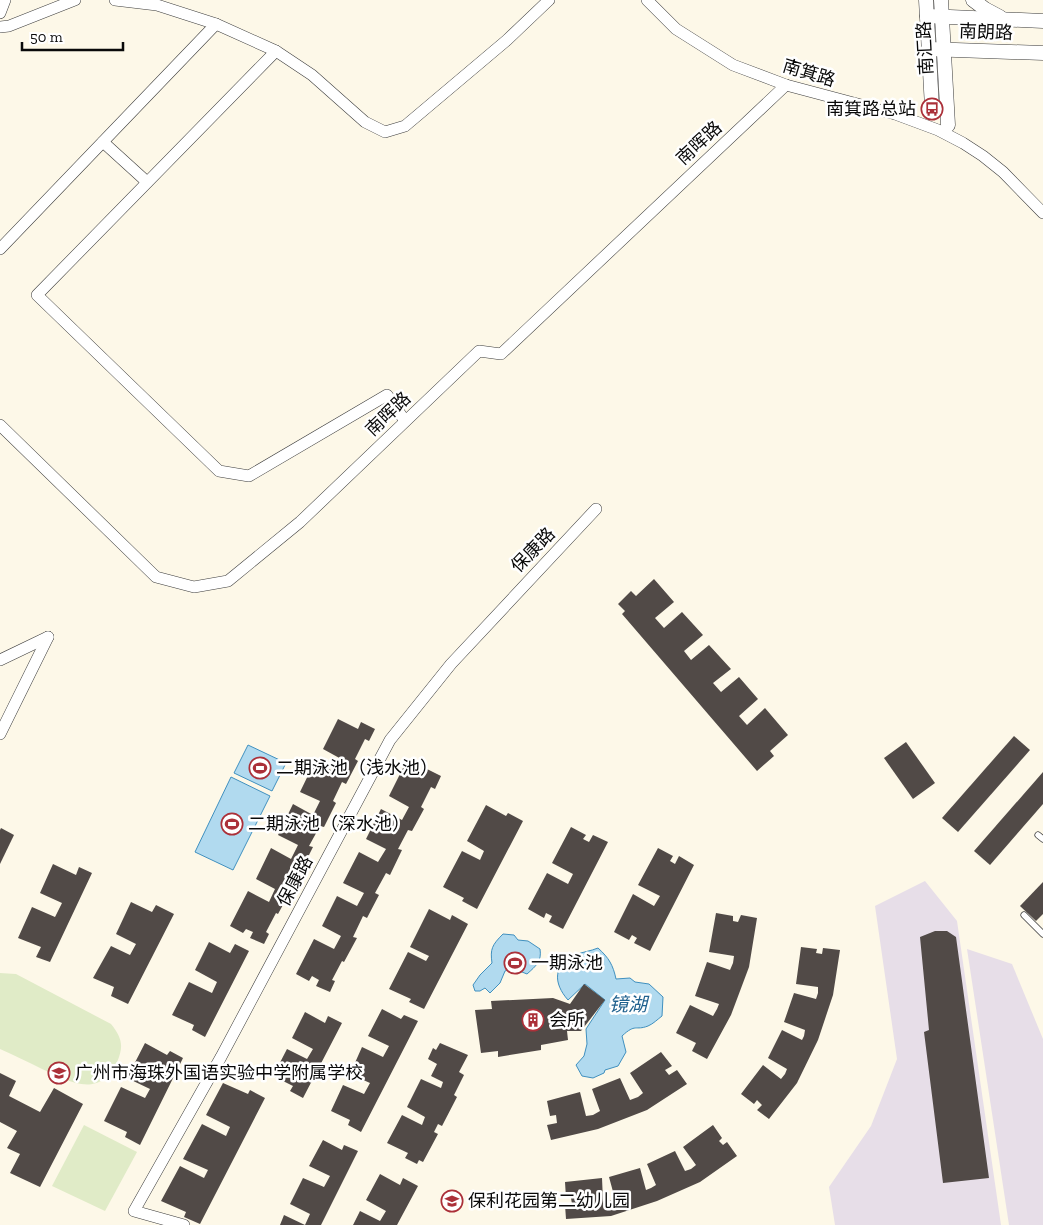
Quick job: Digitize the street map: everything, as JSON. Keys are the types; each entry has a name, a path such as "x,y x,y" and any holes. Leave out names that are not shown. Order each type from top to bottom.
{"street":[{"path":"0,13 5,0"},
{"path":"0,27 9,26 75,0"},
{"path":"115,0 157,5 216,24 276,51 312,75 366,122 385,132 405,126 507,40 549,0"},
{"name":"南箕路","path":"647,0 676,29 733,65 786,85 895,114 938,130 983,156 1003,172 1043,213"},
{"name":"南汇路","path":"926,0 932,107"},
{"name":"南汇路","path":"941,0 948,125"},
{"path":"973,0 995,15 1008,20"},
{"name":"南朗路","path":"927,16 1043,21"},
{"path":"0,249 216,24"},
{"name":"南朗路","path":"928,50 1043,52"},
{"path":"276,51 37,295 219,471 249,476 387,395 405,421"},
{"name":"南晖路","path":"0,425 156,577 194,587 228,581 300,522 479,351 501,354 786,85"},
{"path":"103,142 147,182"},
{"name":"保康路","path":"184,1225 134,1211 221,1057 390,740 451,664 596,509"},
{"path":"0,660 48,637 0,734"}],"lane":[{"path":"1024,915 1043,934"}],"shaded area":[{"path":"925,881 957,921 1001,1225 835,1225 829,1187 871,1126 897,1059 875,906"},
{"path":"967,949 1012,964 1043,1039 1043,1225 1009,1225"}],"green space":[{"path":"0,973 16,974 111,1024 120,1038 121,1051 110,1074 101,1081 92,1084 72,1082 0,1049"},
{"path":"84,1125 137,1152 105,1211 52,1186"}],"water":[{"name":"二期泳池（浅水池）","path":"248,745 286,763 272,791 234,773"},
{"name":"二期泳池（深水池）","path":"231,777 270,796 233,870 195,852"},
{"name":"一期泳池","path":"503,934 514,935 518,940 528,941 540,949 539,960 536,966 527,974 512,968 505,971 500,983 490,993 485,988 475,991 473,985 492,963 491,954 493,947"},
{"name":"镜湖","path":"598,948 610,962 616,979 630,978 635,982 649,984 663,997 662,1016 650,1025 633,1028 622,1036 626,1052 618,1066 605,1070 604,1073 593,1078 582,1076 576,1065 584,1056 587,1044 586,1029 605,1000 585,984 568,1000 560,987 558,975 559,969 568,959"}],"building":[{"path":"654,579 674,602 655,618 664,628 682,612 703,635 684,651 691,660 709,645 731,669 713,683 721,692 739,677 758,699 739,716 747,725 765,708 788,735 770,751 774,756 757,771 622,614 625,611 618,604 631,591 636,596"},
{"path":"338,719 358,729 361,722 375,729 369,741 365,739 355,759 358,761 346,784 342,782 333,801 336,803 324,827 320,826 309,846 313,847 301,871 297,869 287,889 291,890 266,932 269,934 264,944 250,938 253,932 246,929 243,933 230,926 248,891 269,902 275,889 256,879 271,848 291,859 298,845 278,835 293,804 313,815 320,801 300,792 315,761 336,773 343,760 323,749"},
{"path":"1014,736 1030,750 958,832 942,818"},
{"path":"906,742 935,783 913,799 884,758"},
{"path":"404,766 423,777 427,769 441,776 435,789 431,787 421,807 424,809 412,831 408,830 398,849 402,850 390,875 386,873 375,893 379,895 367,918 363,916 353,937 357,938 332,980 335,981 330,992 316,986 319,980 312,976 309,981 296,974 314,939 334,949 341,936 322,926 337,896 357,906 364,893 343,883 359,852 378,862 386,849 366,839 381,809 402,820 409,807 389,796"},
{"path":"1043,772 1043,804 990,865 974,851"},
{"path":"486,805 506,816 508,813 523,821 477,909 462,901 464,898 443,887 462,851 480,860 484,851 467,841"},
{"path":"571,827 586,835 583,839 589,842 593,835 608,842 563,929 549,922 552,916 546,913 544,918 528,909 547,873 568,884 573,874 552,863"},
{"path":"1,828 14,835 0,864 0,830"},
{"path":"658,848 673,856 670,861 675,864 679,856 694,865 650,951 634,943 637,938 632,935 629,940 614,932 633,894 654,906 660,896 638,885"},
{"path":"53,864 76,875 79,867 92,873 50,962 36,957 41,947 18,938 32,907 55,917 62,903 40,893"},
{"path":"1043,882 1043,914 1036,921 1020,906"},
{"path":"131,902 152,912 156,905 174,914 128,1004 111,996 114,987 93,978 111,946 130,955 136,944 116,934"},
{"path":"429,909 450,920 452,915 468,924 424,1009 409,1002 411,999 389,989 408,952 426,961 429,956 410,947"},
{"path":"716,913 733,916 733,921 738,922 741,915 757,918 749,967 731,1015 707,1059 692,1051 696,1043 676,1033 690,1005 713,1016 717,1009 719,1004 695,996 707,962 730,970 733,963 734,956 709,952"},
{"path":"935,931 947,931 956,937 989,1178 943,1183 924,1032 929,1030 920,937"},
{"path":"209,942 230,953 235,944 249,951 205,1037 192,1030 194,1025 172,1015 189,982 212,993 217,982 195,970"},
{"path":"801,947 817,949 816,953 822,954 823,948 840,950 833,995 818,1040 797,1083 769,1119 757,1110 762,1105 757,1100 754,1104 741,1094 763,1065 781,1079 785,1074 787,1069 768,1058 782,1030 802,1040 804,1036 805,1030 784,1022 794,993 816,999 818,993 818,987 796,984"},
{"name":"会所","path":"584,984 605,1000 581,1031 567,1031 568,1040 541,1045 541,1050 498,1057 498,1051 481,1053 475,1010 492,1009 491,1001 553,998 570,1004"},
{"path":"382,1009 401,1019 404,1015 418,1021 361,1132 348,1125 350,1120 331,1111 343,1085 364,1094 370,1083 350,1074 362,1047 383,1057 389,1046 368,1036"},
{"path":"305,1012 325,1023 328,1016 342,1023 303,1098 290,1091 293,1086 273,1076 287,1049 307,1059 313,1049 292,1038"},
{"path":"145,1043 167,1055 170,1051 183,1058 140,1145 125,1137 127,1132 104,1121 121,1087 145,1098 150,1089 127,1078"},
{"path":"440,1043 468,1055 459,1072 464,1075 454,1095 457,1097 442,1126 438,1124 434,1132 438,1134 423,1162 419,1160 417,1164 405,1158 408,1153 387,1143 402,1115 422,1125 425,1117 407,1107 421,1079 441,1088 443,1082 431,1076 437,1064 428,1059 433,1048 436,1050"},
{"path":"661,1052 672,1066 665,1070 669,1075 677,1070 687,1084 647,1110 598,1129 551,1140 547,1125 557,1123 556,1115 550,1116 547,1101 580,1092 586,1116 593,1115 600,1111 592,1089 620,1078 630,1100 638,1097 643,1093 630,1073"},
{"path":"0,1073 16,1081 9,1096 40,1112 54,1088 83,1104 40,1187 10,1173 20,1154 7,1148 17,1131 0,1122"},
{"path":"223,1083 248,1094 250,1090 265,1098 200,1224 184,1217 186,1212 161,1201 180,1166 204,1178 208,1170 183,1159 202,1124 226,1136 230,1127 206,1115"},
{"path":"713,1125 722,1138 719,1141 723,1145 727,1142 737,1156 700,1182 657,1201 611,1216 566,1219 565,1205 572,1204 571,1198 566,1198 565,1182 602,1178 603,1201 609,1201 615,1199 609,1177 640,1168 646,1190 656,1185 647,1164 675,1151 685,1171 691,1169 696,1165 683,1147"},
{"path":"323,1140 342,1150 344,1145 358,1151 321,1225 305,1225 310,1214 290,1204 303,1178 324,1187 330,1176 309,1166"},
{"path":"380,1174 400,1185 403,1178 418,1186 397,1225 353,1225 360,1211 380,1221 386,1211 366,1200"},
{"path":"284,1215 305,1225 280,1225"}],"place":[{"name":"南箕路总站","path":"932,109"},
{"name":"二期泳池（浅水池）","path":"260,768"},
{"name":"二期泳池（深水池）","path":"232,824"},
{"name":"一期泳池","path":"515,963"},
{"name":"会所","path":"533,1020"},
{"name":"广州市海珠外国语实验中学附属学校","path":"59,1073"},
{"name":"保利花园第二幼儿园","path":"452,1201"}]}
